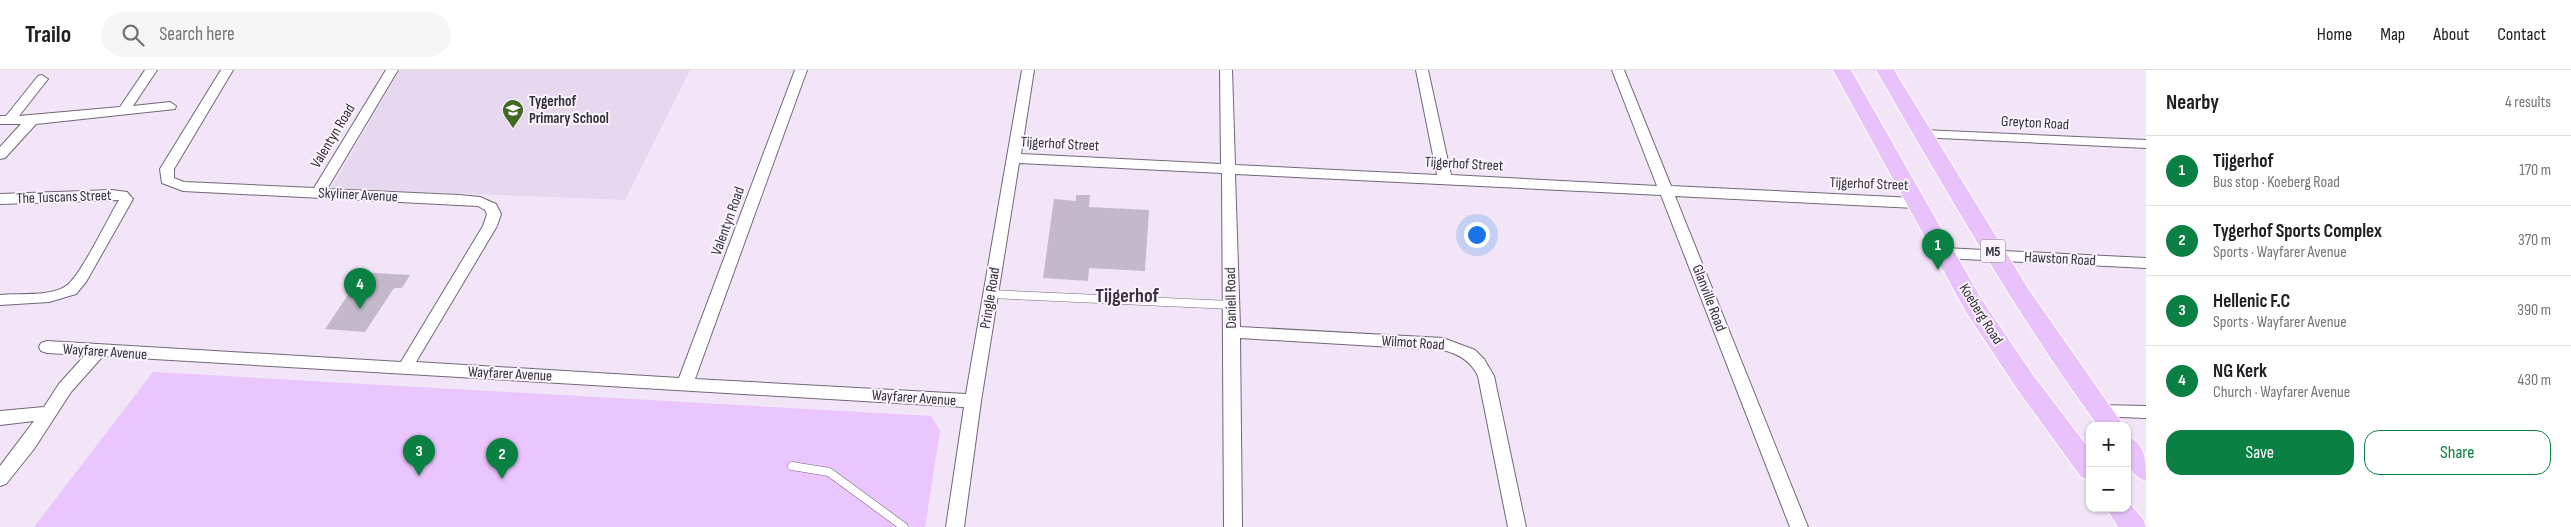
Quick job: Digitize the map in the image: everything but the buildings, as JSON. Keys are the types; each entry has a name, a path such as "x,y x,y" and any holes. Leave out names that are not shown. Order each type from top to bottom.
{"main road":[{"name":"Koeberg Road","path":"1842,70 1915,203 2004,350 2088,467"},
{"name":"M5","path":"1885,70 1996,256 2052,344 2106,418"},
{"path":"2131,451 2146,470"},
{"path":"2122,512 2134,527"}],"street":[{"path":"124,110 151,70"},
{"name":"Skyliner Avenue","path":"227,70 167,168 166,180 183,186 459,200 480,202 491,207 494,214 490,226 405,368"},
{"name":"Valentyn Road","path":"318,193 392,70"},
{"name":"Valentyn Road","path":"685,384 801,70"},
{"name":"Pringle Road","path":"955,527 973,401 1028,70"},
{"name":"Daniell Road","path":"1226,70 1232,332 1233,527"},
{"path":"1422,70 1445,179"},
{"name":"Glanville Road","path":"1618,70 1799,527"},
{"path":"5,119 42,79"},
{"path":"5,119 32,120 170,106"},
{"path":"0,155 32,120"},
{"name":"Greyton Road","path":"1923,134 2146,144"},
{"name":"Tijgerhof Street","path":"1012,158 1915,203"},
{"name":"The Tuscans Street","path":"0,199 112,194 122,195 126,199 81,278 71,290 49,297 0,300"},
{"name":"Hawston Road","path":"1944,253 2146,263"},
{"name":"Wilmot Road","path":"1232,332 1443,344 1473,355 1481,364 1486,376 1517,527"},
{"name":"Wayfarer Avenue","path":"47,347 973,401"},
{"path":"0,479 28,444 64,388 98,351"},
{"path":"2106,418 2146,412"},
{"path":"0,418 47,413"}],"lane":[{"path":"991,294 1231,305"},
{"path":"792,466 829,472 904,527"}],"shaded area":[{"name":"Tygerhof Primary School","path":"400,70 690,70 625,200 331,188"},
{"path":"153,372 931,416 940,430 925,527 34,527"}],"place":[{"name":"Tygerhof Primary School","path":"513,129"},
{"name":"Tijgerhof","path":"1938,270"},
{"name":"NG Kerk","path":"360,309"},
{"name":"Hellenic F.C","path":"419,476"},
{"name":"Tygerhof Sports Complex","path":"502,479"}],"district":[{"name":"Tijgerhof","path":"1127,296"}]}
